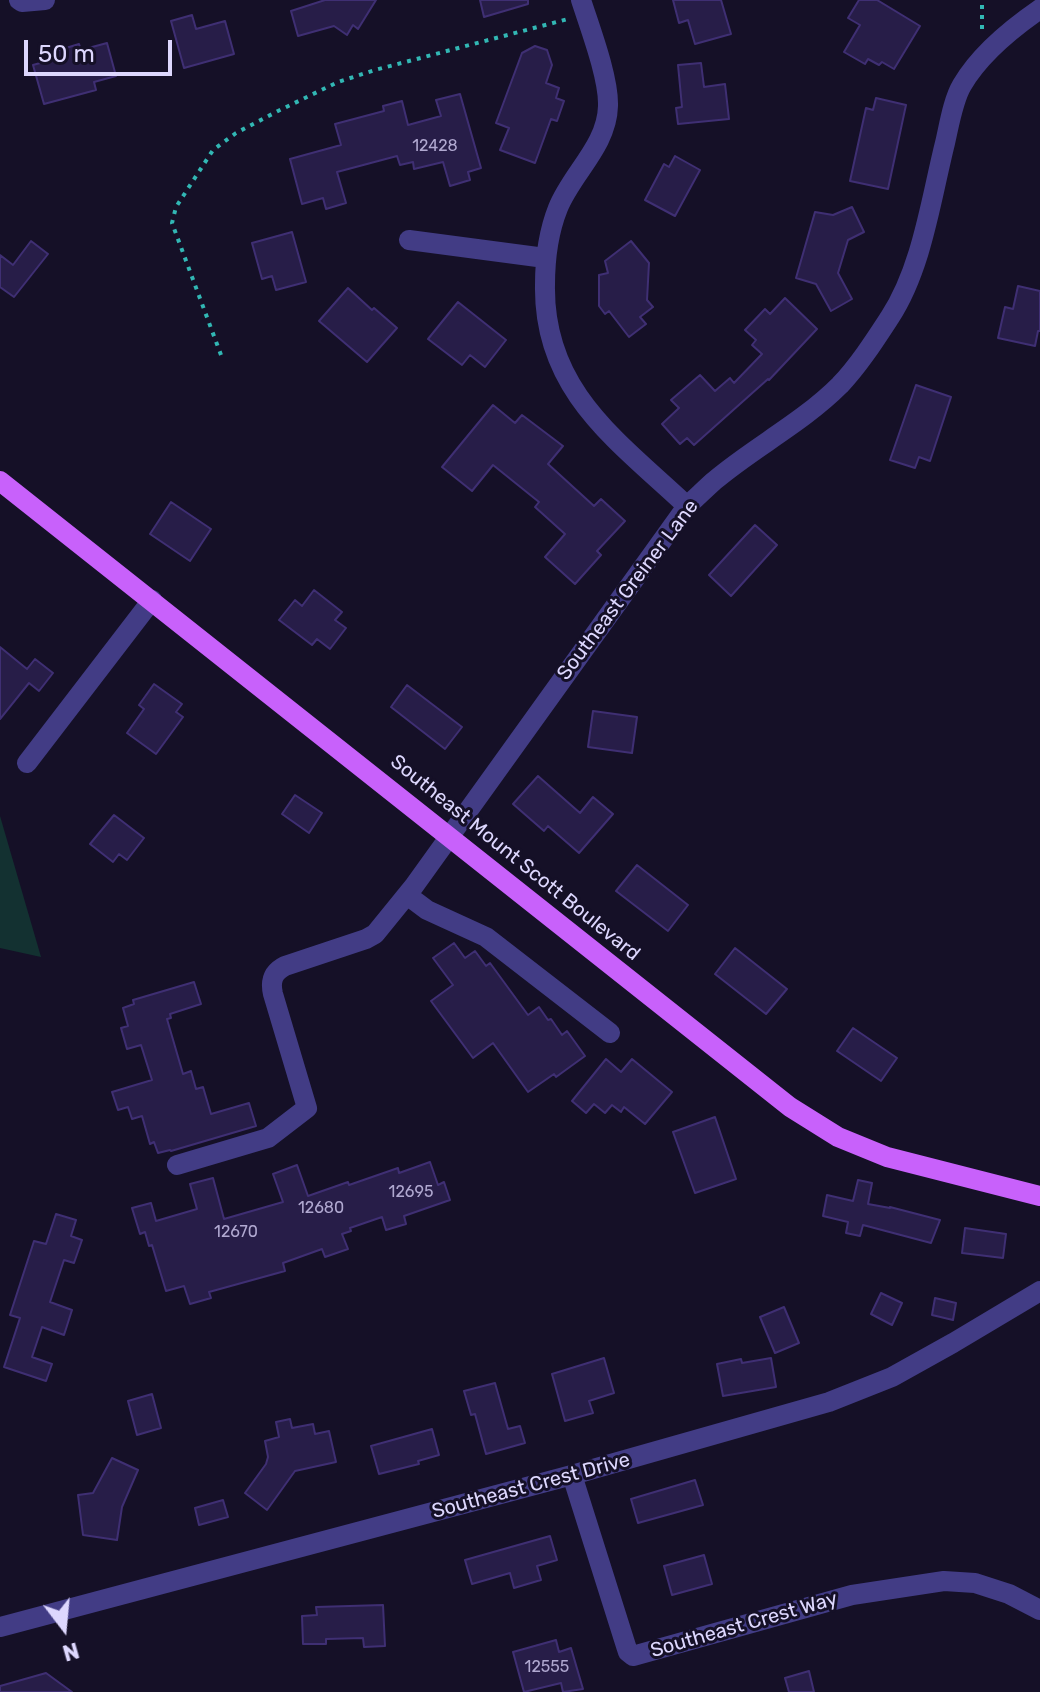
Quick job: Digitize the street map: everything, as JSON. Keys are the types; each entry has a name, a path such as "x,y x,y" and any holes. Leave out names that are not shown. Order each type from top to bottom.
{"main road":[{"name":"Southeast Mount Scott Boulevard","path":"0,481 748,1075 817,1125 887,1157 1040,1196"}],"street":[{"path":"19,0 45,0"},
{"path":"583,7 605,80 608,105 598,144 569,185 551,225 545,258 544,300 551,338 574,392 597,421 687,506"},
{"name":"Southeast Greiner Lane","path":"177,1165 268,1138 307,1108 271,986 278,970 375,934 407,895 687,506 715,480 805,416 840,385 872,346 893,313 921,243 960,87 993,46 1040,9"},
{"path":"409,240 545,258"},
{"path":"27,763 152,600"},
{"path":"407,895 427,910 486,937 610,1033"},
{"name":"Southeast Crest Drive","path":"0,1627 572,1475 814,1407 892,1377 1040,1291"},
{"name":"Southeast Crest Way","path":"572,1475 628,1652 633,1656 852,1595 944,1581 975,1583 1009,1594 1040,1610"}],"path":[{"path":"221,355 172,223 176,207 213,150 236,133 338,82 583,7"}],"green space":[{"path":"0,816 41,957 0,948"}],"building":[{"path":"325,0 376,0 358,29 353,25 347,35 334,26 298,36 291,11"},
{"path":"480,0 528,0 528,4 484,17"},
{"path":"673,0 721,0 731,34 695,44 688,20 679,23"},
{"path":"859,0 877,0 920,26 894,69 868,59 865,64 844,52 860,25 848,18"},
{"path":"192,15 196,29 225,21 234,54 184,68 171,21"},
{"path":"107,43 116,76 94,82 96,90 44,104 33,65 58,58 56,51 79,44 81,50"},
{"path":"535,46 547,50 552,65 546,83 559,88 556,98 564,101 557,121 551,119 535,163 500,150 509,128 496,123 522,53"},
{"path":"701,63 704,87 725,84 729,119 678,124 676,108 682,107 678,65"},
{"path":"460,94 481,168 468,172 470,180 450,186 443,162 414,169 413,162 400,165 397,156 337,172 346,203 326,209 323,198 302,204 290,159 341,145 335,124 384,111 383,106 402,101 408,125 441,116 436,100"},
{"path":"876,98 906,105 888,189 850,181 866,108 873,110"},
{"path":"675,156 700,170 675,216 645,200 664,164 669,167"},
{"path":"852,207 864,232 848,240 838,273 852,299 831,311 816,284 796,278 815,212 833,215"},
{"path":"292,232 306,282 276,290 272,276 262,279 252,243"},
{"path":"31,241 48,254 14,297 0,287 0,255 13,265"},
{"path":"631,241 649,263 647,300 653,307 640,317 646,324 629,337 609,311 605,314 599,306 599,275 608,273 605,261"},
{"path":"1018,286 1040,291 1040,331 1035,346 998,338 1005,307 1013,309"},
{"path":"348,288 397,328 367,362 319,321"},
{"path":"785,298 817,329 769,380 694,445 687,438 680,444 662,424 679,408 671,400 700,375 715,391 730,378 734,383 762,354 752,345 756,340 745,330 765,309 770,314"},
{"path":"458,302 506,340 485,367 470,355 462,365 428,339"},
{"path":"916,385 951,397 930,461 919,457 915,468 890,460"},
{"path":"493,405 515,423 522,415 563,446 548,464 594,506 601,499 625,521 597,551 601,555 575,584 545,557 565,534 535,507 539,502 493,465 472,491 442,467"},
{"path":"171,502 211,529 190,561 150,534"},
{"path":"755,525 777,545 731,596 709,575"},
{"path":"314,590 342,612 335,620 346,628 330,649 317,639 312,645 279,620 295,600 302,606"},
{"path":"0,647 27,669 35,659 53,673 39,691 29,683 0,719"},
{"path":"154,684 182,704 176,712 183,717 156,754 127,733 144,709 139,705"},
{"path":"407,685 462,727 445,749 391,707"},
{"path":"593,711 637,717 632,753 588,747"},
{"path":"538,776 580,813 593,797 613,814 579,853 548,826 544,831 513,804"},
{"path":"295,795 322,813 309,833 282,814"},
{"path":"114,815 144,838 127,860 119,854 113,862 90,844"},
{"path":"637,865 688,905 668,931 616,891"},
{"path":"454,943 465,958 475,951 486,966 490,963 528,1015 539,1007 562,1035 567,1031 585,1056 528,1092 493,1043 473,1058 431,1001 453,985 433,958"},
{"path":"735,948 787,989 766,1014 715,974"},
{"path":"194,982 201,1004 170,1014 171,1018 167,1019 183,1074 191,1071 196,1089 203,1087 211,1114 249,1103 256,1126 158,1153 154,1142 150,1144 142,1116 132,1119 128,1107 118,1110 112,1092 152,1080 141,1045 127,1049 121,1028 128,1026 123,1008 134,1004 133,1000"},
{"path":"853,1028 897,1058 881,1081 837,1051"},
{"path":"606,1059 621,1072 632,1059 672,1092 645,1124 624,1107 621,1112 612,1105 605,1113 594,1104 586,1113 572,1101"},
{"path":"715,1117 736,1179 695,1193 673,1132"},
{"path":"430,1162 438,1185 444,1182 450,1200 404,1216 406,1224 386,1230 382,1217 350,1228 351,1231 342,1234 348,1249 325,1257 322,1249 283,1263 285,1271 209,1292 211,1298 190,1304 184,1286 166,1291 152,1245 149,1246 145,1232 140,1234 132,1208 151,1203 156,1221 197,1209 190,1184 213,1178 224,1219 283,1202 273,1174 297,1165 308,1196 398,1168 399,1173"},
{"path":"858,1180 872,1183 868,1204 940,1220 931,1243 863,1225 860,1236 846,1233 848,1222 823,1216 827,1195 853,1201"},
{"path":"56,1214 76,1220 71,1236 82,1240 74,1263 64,1260 50,1302 72,1310 64,1335 42,1327 32,1357 52,1364 46,1381 4,1367 20,1318 10,1315 34,1241 46,1244"},
{"path":"965,1228 1006,1234 1003,1258 962,1253"},
{"path":"881,1293 902,1303 892,1325 871,1314"},
{"path":"935,1298 956,1303 953,1320 932,1315"},
{"path":"784,1307 799,1343 775,1353 760,1317"},
{"path":"604,1358 614,1393 589,1401 593,1413 565,1421 552,1374"},
{"path":"771,1358 776,1387 723,1396 717,1364"},
{"path":"495,1383 508,1429 520,1426 525,1443 486,1454 475,1414 471,1415 464,1391"},
{"path":"152,1394 161,1428 137,1435 128,1401"},
{"path":"290,1419 292,1428 313,1424 315,1434 329,1431 336,1462 295,1471 267,1510 245,1493 266,1464 265,1441 279,1437 276,1422"},
{"path":"432,1429 439,1455 418,1461 419,1464 379,1474 371,1446"},
{"path":"112,1458 138,1470 122,1507 117,1540 83,1535 78,1495 93,1493"},
{"path":"695,1480 703,1505 638,1523 631,1499"},
{"path":"223,1500 228,1517 199,1525 195,1508"},
{"path":"550,1536 557,1560 537,1566 541,1580 514,1588 510,1573 472,1584 465,1560"},
{"path":"704,1555 712,1584 672,1595 664,1566"},
{"path":"383,1605 385,1646 364,1647 363,1638 326,1639 326,1644 303,1644 302,1616 317,1615 316,1607"},
{"path":"556,1640 559,1652 571,1648 583,1689 563,1692 561,1683 524,1692 513,1652"},
{"path":"809,1671 814,1692 789,1692 785,1678"},
{"path":"46,1673 72,1692 0,1692 0,1686"}]}
